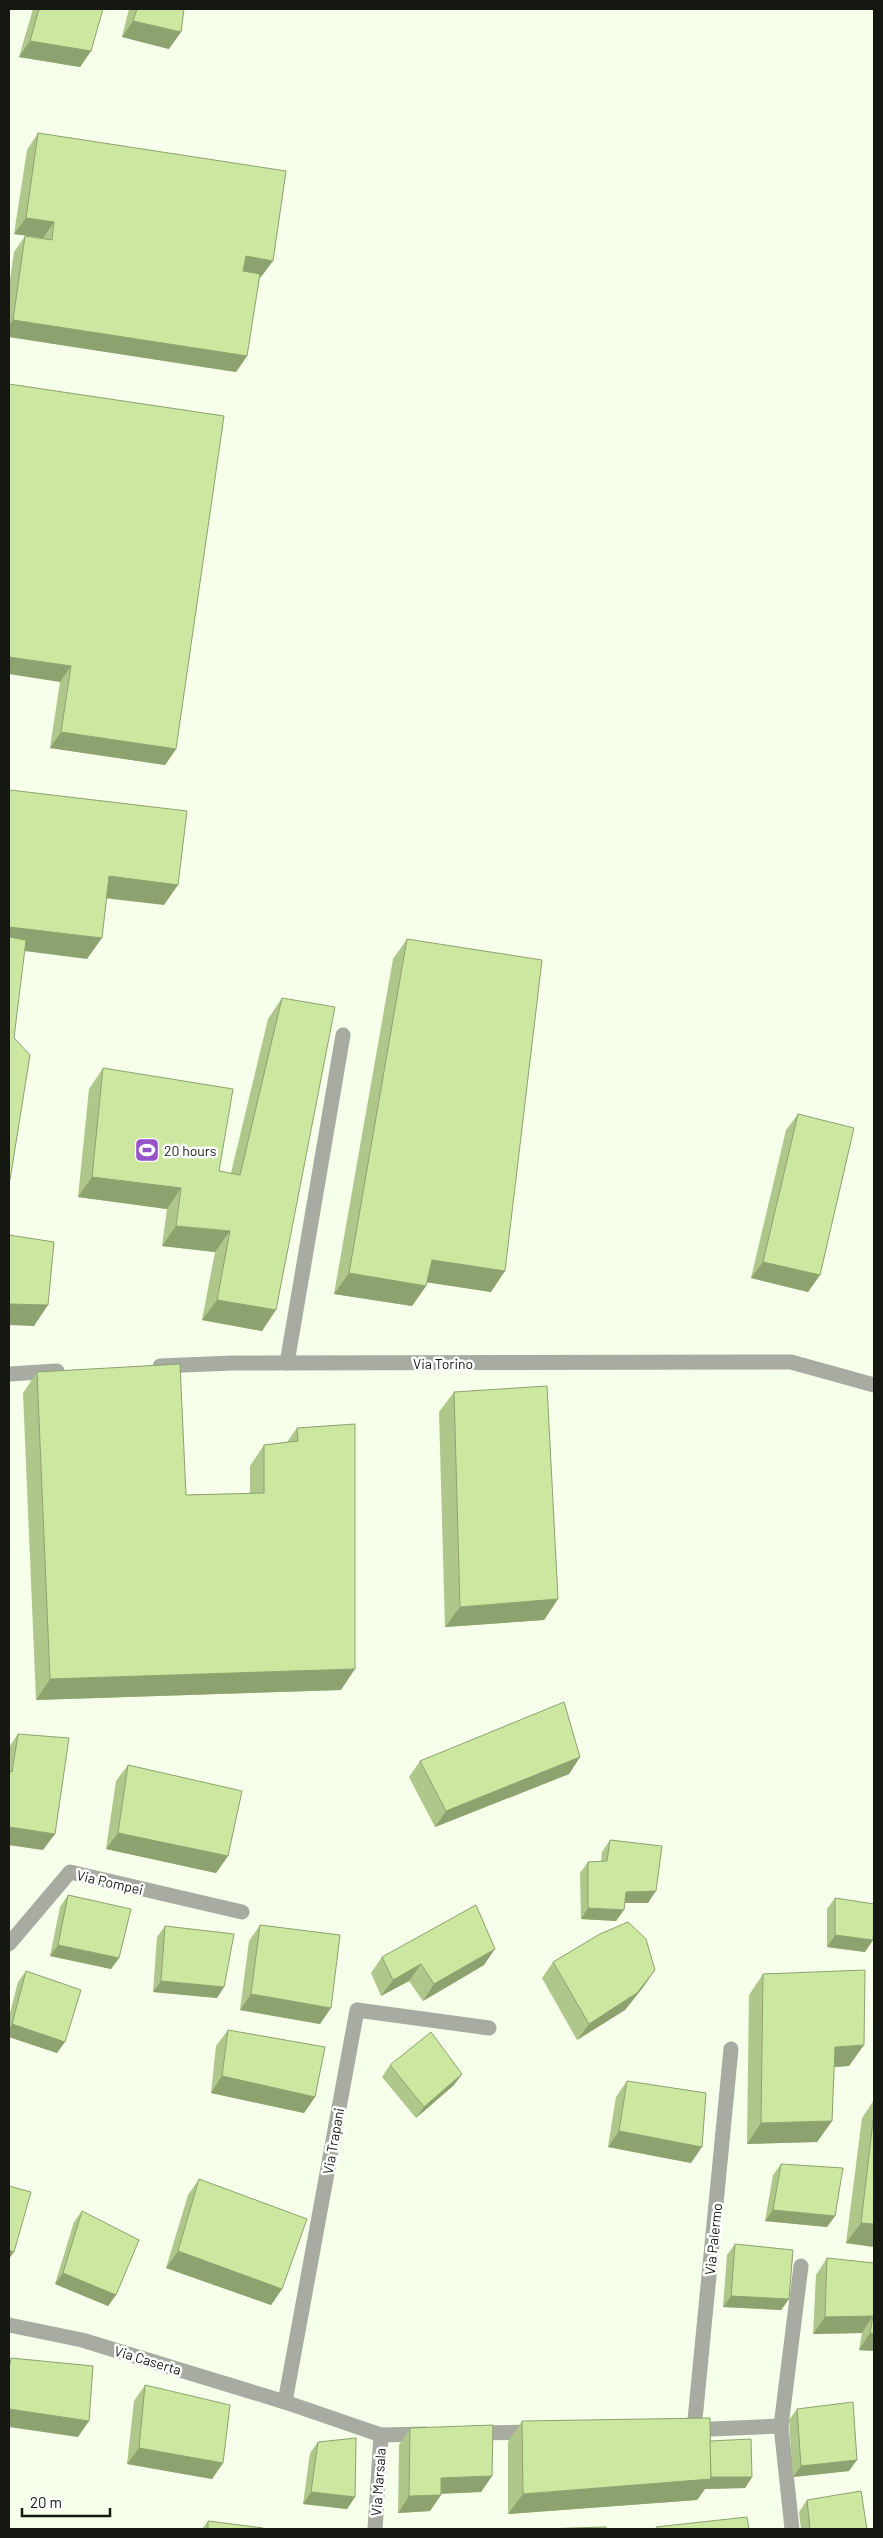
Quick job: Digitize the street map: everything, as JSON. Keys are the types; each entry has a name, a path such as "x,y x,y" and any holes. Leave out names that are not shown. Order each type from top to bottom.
{"street":[{"path":"287,1363 343,1035"},
{"name":"Via Torino","path":"144,1367 287,1363 791,1362 874,1385"},
{"path":"9,1374 77,1370"},
{"name":"Via Pompei","path":"9,1944 70,1872 242,1912"},
{"name":"Via Trapani","path":"285,2402 357,2010 489,2028"},
{"name":"Via Palermo","path":"694,2430 732,2049"},
{"path":"792,2529 781,2426 801,2266"},
{"name":"Via Caserta","path":"9,2325 82,2340 285,2402 381,2435"},
{"path":"674,2430 781,2426"},
{"path":"459,2434 547,2432"},
{"path":"381,2435 439,2434"},
{"name":"Via Marsala","path":"375,2529 381,2435"}],"building":[{"path":"39,9 103,9 91,51 30,41"},
{"path":"137,9 184,9 181,32 133,21"},
{"path":"38,133 286,171 273,261 246,256 243,271 260,274 247,356 13,320 25,236 52,240 54,222 26,218"},
{"path":"9,384 224,416 176,749 61,732 71,666 9,657"},
{"path":"10,790 187,811 178,885 109,876 102,938 9,927"},
{"path":"9,937 26,940 14,1038 30,1055 10,1180 9,1180"},
{"path":"407,939 542,960 505,1271 432,1260 426,1286 349,1273"},
{"name":"20 hours","path":"282,998 335,1007 276,1310 217,1300 230,1231 176,1226 181,1188 92,1177 103,1068 233,1089 219,1171 240,1175"},
{"path":"798,1114 854,1128 820,1275 763,1262"},
{"path":"9,1235 54,1242 48,1305 9,1304"},
{"path":"180,1364 186,1495 264,1493 264,1445 298,1441 297,1428 355,1424 355,1669 50,1679 37,1372"},
{"path":"547,1386 558,1599 460,1607 454,1392"},
{"path":"564,1702 580,1757 446,1811 420,1761"},
{"path":"18,1734 69,1738 55,1834 9,1827 9,1771 12,1772"},
{"path":"128,1765 242,1791 228,1856 118,1833"},
{"path":"610,1840 662,1846 656,1891 626,1892 624,1910 588,1908 588,1862 607,1861"},
{"path":"68,1895 131,1909 119,1958 58,1945"},
{"path":"835,1898 874,1904 873,1940 835,1935"},
{"path":"476,1905 495,1949 434,1984 421,1964 393,1980 382,1957"},
{"path":"628,1922 646,1939 655,1970 637,1993 589,2024 553,1962 600,1934"},
{"path":"260,1925 340,1935 331,2008 251,1994"},
{"path":"165,1926 234,1934 224,1987 161,1981"},
{"path":"865,1970 864,2045 835,2047 832,2121 761,2123 763,1974"},
{"path":"26,1971 81,1990 65,2042 12,2024"},
{"path":"228,2030 325,2047 315,2097 222,2076"},
{"path":"431,2032 462,2074 424,2107 390,2065"},
{"path":"627,2081 706,2093 702,2147 619,2131"},
{"path":"874,2113 874,2224 861,2223"},
{"path":"781,2164 843,2168 835,2216 773,2210"},
{"path":"199,2179 307,2219 282,2289 178,2251"},
{"path":"9,2186 31,2192 14,2252 9,2250"},
{"path":"82,2211 139,2240 116,2295 63,2273"},
{"path":"735,2244 793,2250 789,2299 731,2296"},
{"path":"827,2258 874,2263 874,2334 870,2333 873,2316 825,2317"},
{"path":"11,2358 93,2366 89,2421 9,2409 9,2368"},
{"path":"145,2385 230,2405 223,2463 139,2448"},
{"path":"853,2402 857,2460 801,2466 797,2409"},
{"path":"710,2418 711,2479 523,2494 522,2421"},
{"path":"493,2425 492,2476 441,2478 441,2495 409,2496 410,2428"},
{"path":"356,2438 355,2497 311,2492 318,2442"},
{"path":"751,2439 752,2477 711,2477 710,2441"},
{"path":"861,2491 867,2529 810,2529 807,2500"},
{"path":"747,2517 749,2529 657,2529 656,2527"},
{"path":"208,2521 263,2528 263,2529 208,2529"},
{"path":"606,2527 606,2529 542,2529"}],"place":[{"name":"20 hours","path":"147,1150"}]}
